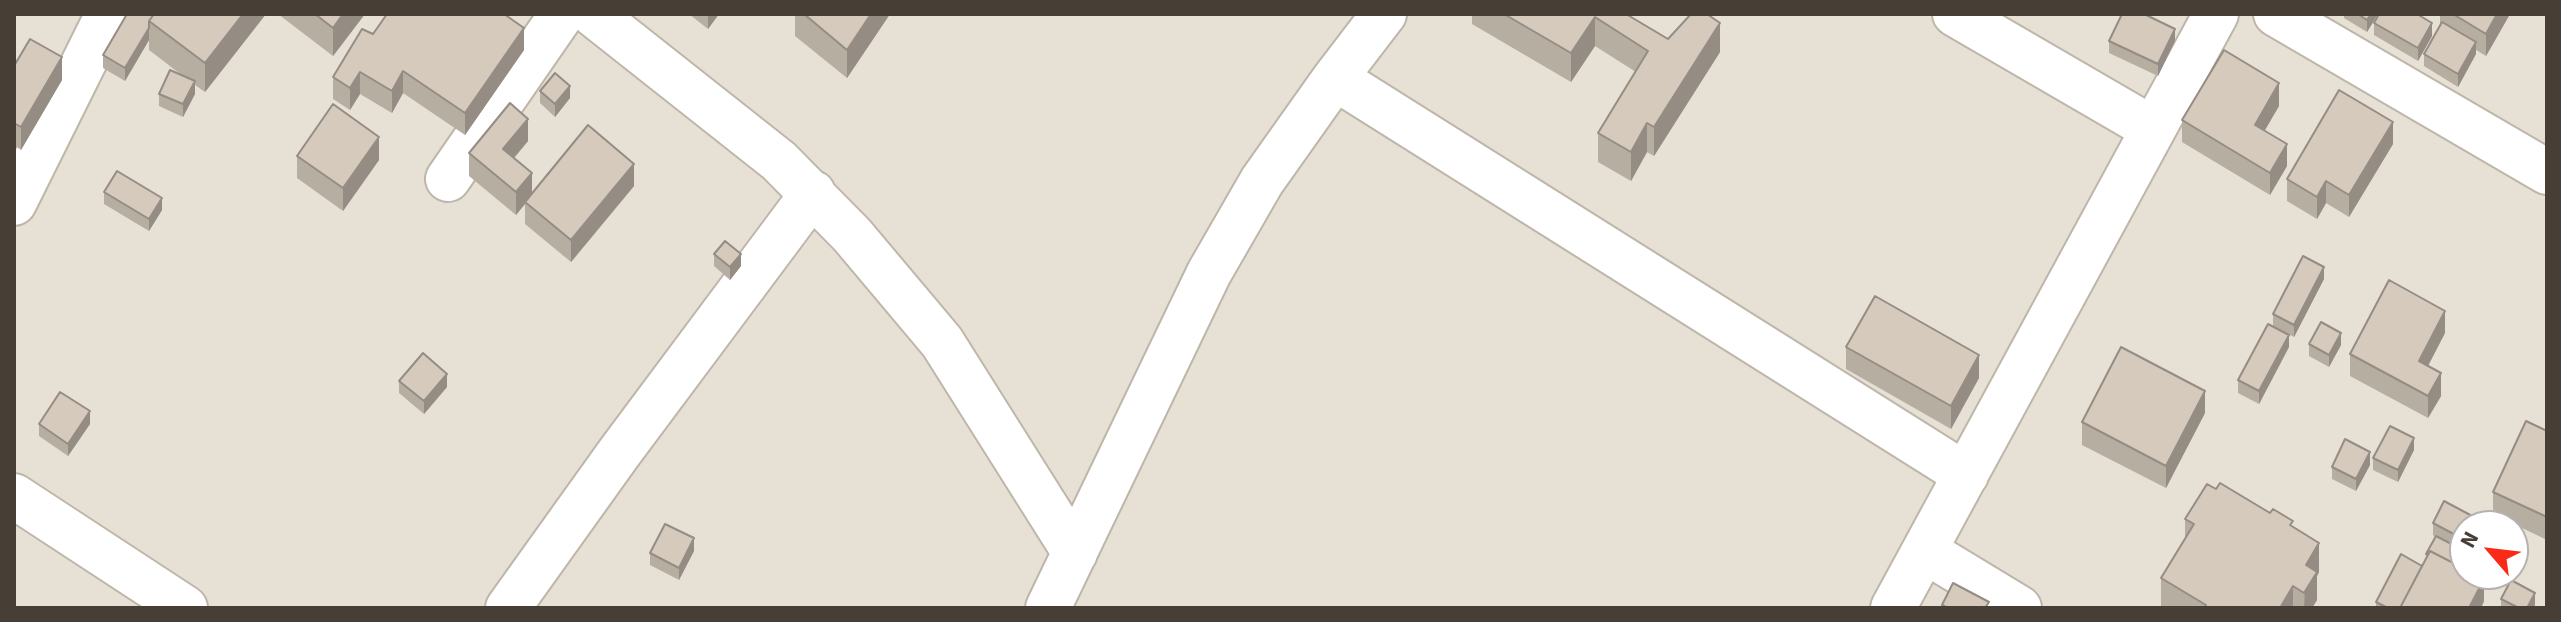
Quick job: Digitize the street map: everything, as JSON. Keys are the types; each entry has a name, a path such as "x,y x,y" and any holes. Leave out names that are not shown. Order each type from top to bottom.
{"street":[{"path":"14,203 108,14"},
{"path":"448,179 562,14"},
{"path":"593,14 779,161 813,193 888,276 942,342 1075,553"},
{"path":"1048,608 1209,273 1262,181 1384,14"},
{"path":"1955,14 2153,129"},
{"path":"1893,608 2216,14"},
{"path":"2276,14 2547,172"},
{"path":"1335,78 1966,475"},
{"path":"508,608 813,193"},
{"path":"14,496 185,608"},
{"path":"1925,551 2019,608"}],"shaded area":[{"path":"14,14 2547,14 2547,608 14,608"}],"building":[{"path":"127,14 154,14 125,68 103,55"},
{"path":"154,14 243,14 205,63 149,21"},
{"path":"315,14 343,14 333,28"},
{"path":"387,14 504,14 524,28 465,113 403,71 392,91 360,72 350,88 333,77 362,29 373,34"},
{"path":"804,14 871,14 847,50"},
{"path":"1504,14 1626,14 1668,39 1691,14 1707,14 1720,23 1654,127 1647,123 1631,152 1598,133 1648,51 1595,17 1571,53"},
{"path":"2122,14 2144,14 2175,29 2158,64 2109,41"},
{"path":"2379,14 2417,14 2432,23 2418,48 2374,23"},
{"path":"2453,14 2497,14 2486,34"},
{"path":"2442,22 2476,42 2458,74 2424,54"},
{"path":"30,39 62,57 21,127 14,123 14,66"},
{"path":"2224,50 2279,83 2255,125 2287,144 2270,173 2182,120"},
{"path":"170,70 195,81 183,104 159,94"},
{"path":"555,73 570,86 555,104 540,91"},
{"path":"2339,90 2393,122 2349,195 2326,181 2317,197 2287,179"},
{"path":"510,103 528,119 503,149 532,173 516,192 469,153"},
{"path":"333,104 379,137 343,188 297,156"},
{"path":"588,125 634,164 571,240 525,202"},
{"path":"117,171 162,198 149,219 104,192"},
{"path":"725,241 741,254 730,267 714,254"},
{"path":"2303,256 2324,267 2294,325 2273,314"},
{"path":"2389,280 2445,311 2419,361 2441,373 2428,396 2350,354"},
{"path":"1875,296 1979,355 1951,406 1846,347"},
{"path":"2321,322 2341,333 2329,355 2309,344"},
{"path":"2268,324 2289,335 2259,391 2238,380"},
{"path":"2121,347 2205,391 2166,466 2082,422"},
{"path":"423,353 447,374 424,401 399,381"},
{"path":"60,392 90,411 68,444 39,424"},
{"path":"2526,421 2547,431 2547,517 2493,492"},
{"path":"2390,426 2414,438 2398,470 2373,458"},
{"path":"2345,439 2370,452 2356,479 2332,467"},
{"path":"2220,483 2270,513 2273,509 2293,521 2290,525 2319,543 2306,565 2317,572 2304,593 2293,586 2280,608 2204,608 2206,605 2161,578 2194,524 2185,519 2207,484 2216,489"},
{"path":"2444,501 2461,510 2449,510 2449,532 2433,523"},
{"path":"665,524 694,538 679,568 650,553"},
{"path":"2436,536 2449,543 2449,561 2430,551 2426,554"},
{"path":"2430,551 2449,561 2449,590 2478,590 2469,608 2400,608"},
{"path":"2401,554 2422,566 2400,608 2388,608 2376,602"},
{"path":"1953,583 1989,602 1985,608 1948,608 1942,605"},
{"path":"2506,590 2529,590 2535,593 2527,608 2519,608 2501,599"}]}
